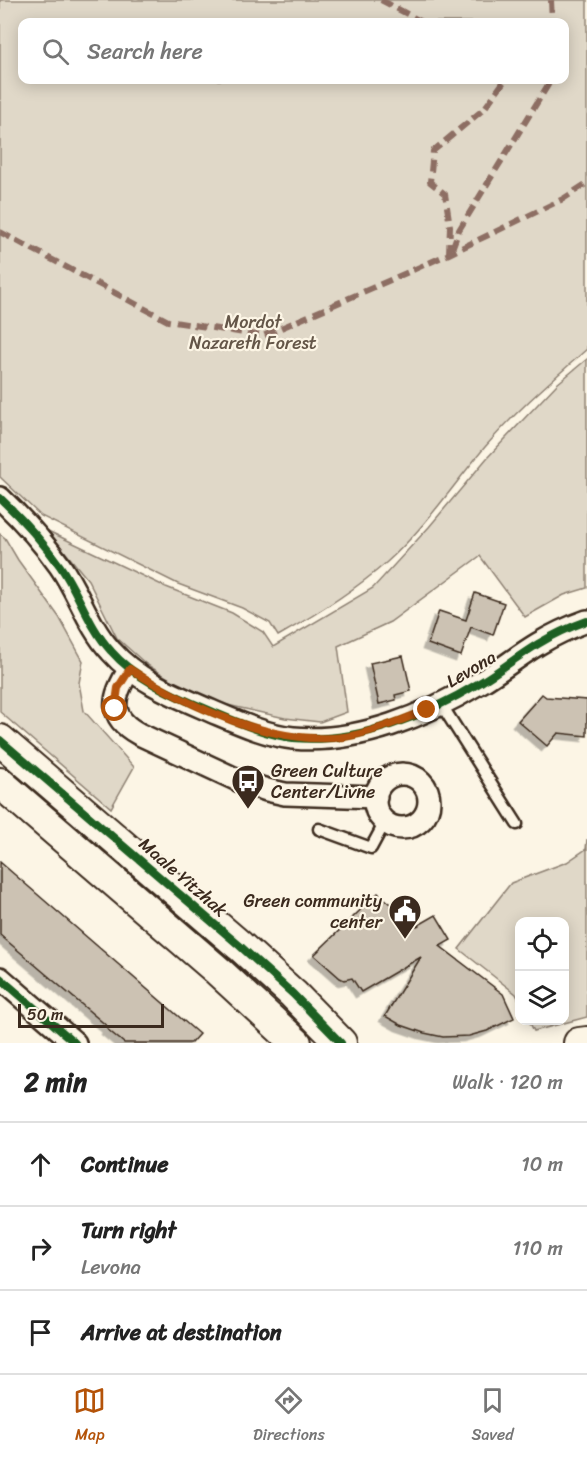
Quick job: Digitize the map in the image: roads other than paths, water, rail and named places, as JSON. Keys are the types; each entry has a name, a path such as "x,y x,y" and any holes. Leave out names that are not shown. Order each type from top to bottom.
{"street":[{"name":"Levona","path":"0,498 60,566 92,627 111,652 130,669 181,699 260,730 292,738 346,737 402,720 441,704 483,681 538,644 587,621"},
{"path":"130,669 118,688 115,709 127,728 139,735 242,783 267,790 296,794 376,797"},
{"name":"Maale Yitzhak","path":"0,740 240,946 293,994 341,1043"},
{"path":"399,775 416,778 427,791 429,799 425,816 411,827 402,828 385,822 377,810 376,797 384,782 399,775"},
{"path":"0,783 218,971 296,1043"},
{"path":"0,978 75,1043"},
{"path":"579,1043 587,1042"}],"lane":[{"path":"441,704 517,824"},
{"path":"319,829 371,848 385,822"}],"place":[{"name":"Green Culture Center/Livne","path":"248,810"},
{"name":"Green community center","path":"405,940"}],"park label":[{"name":"Mordot Nazareth Forest","path":"253,332"}]}
